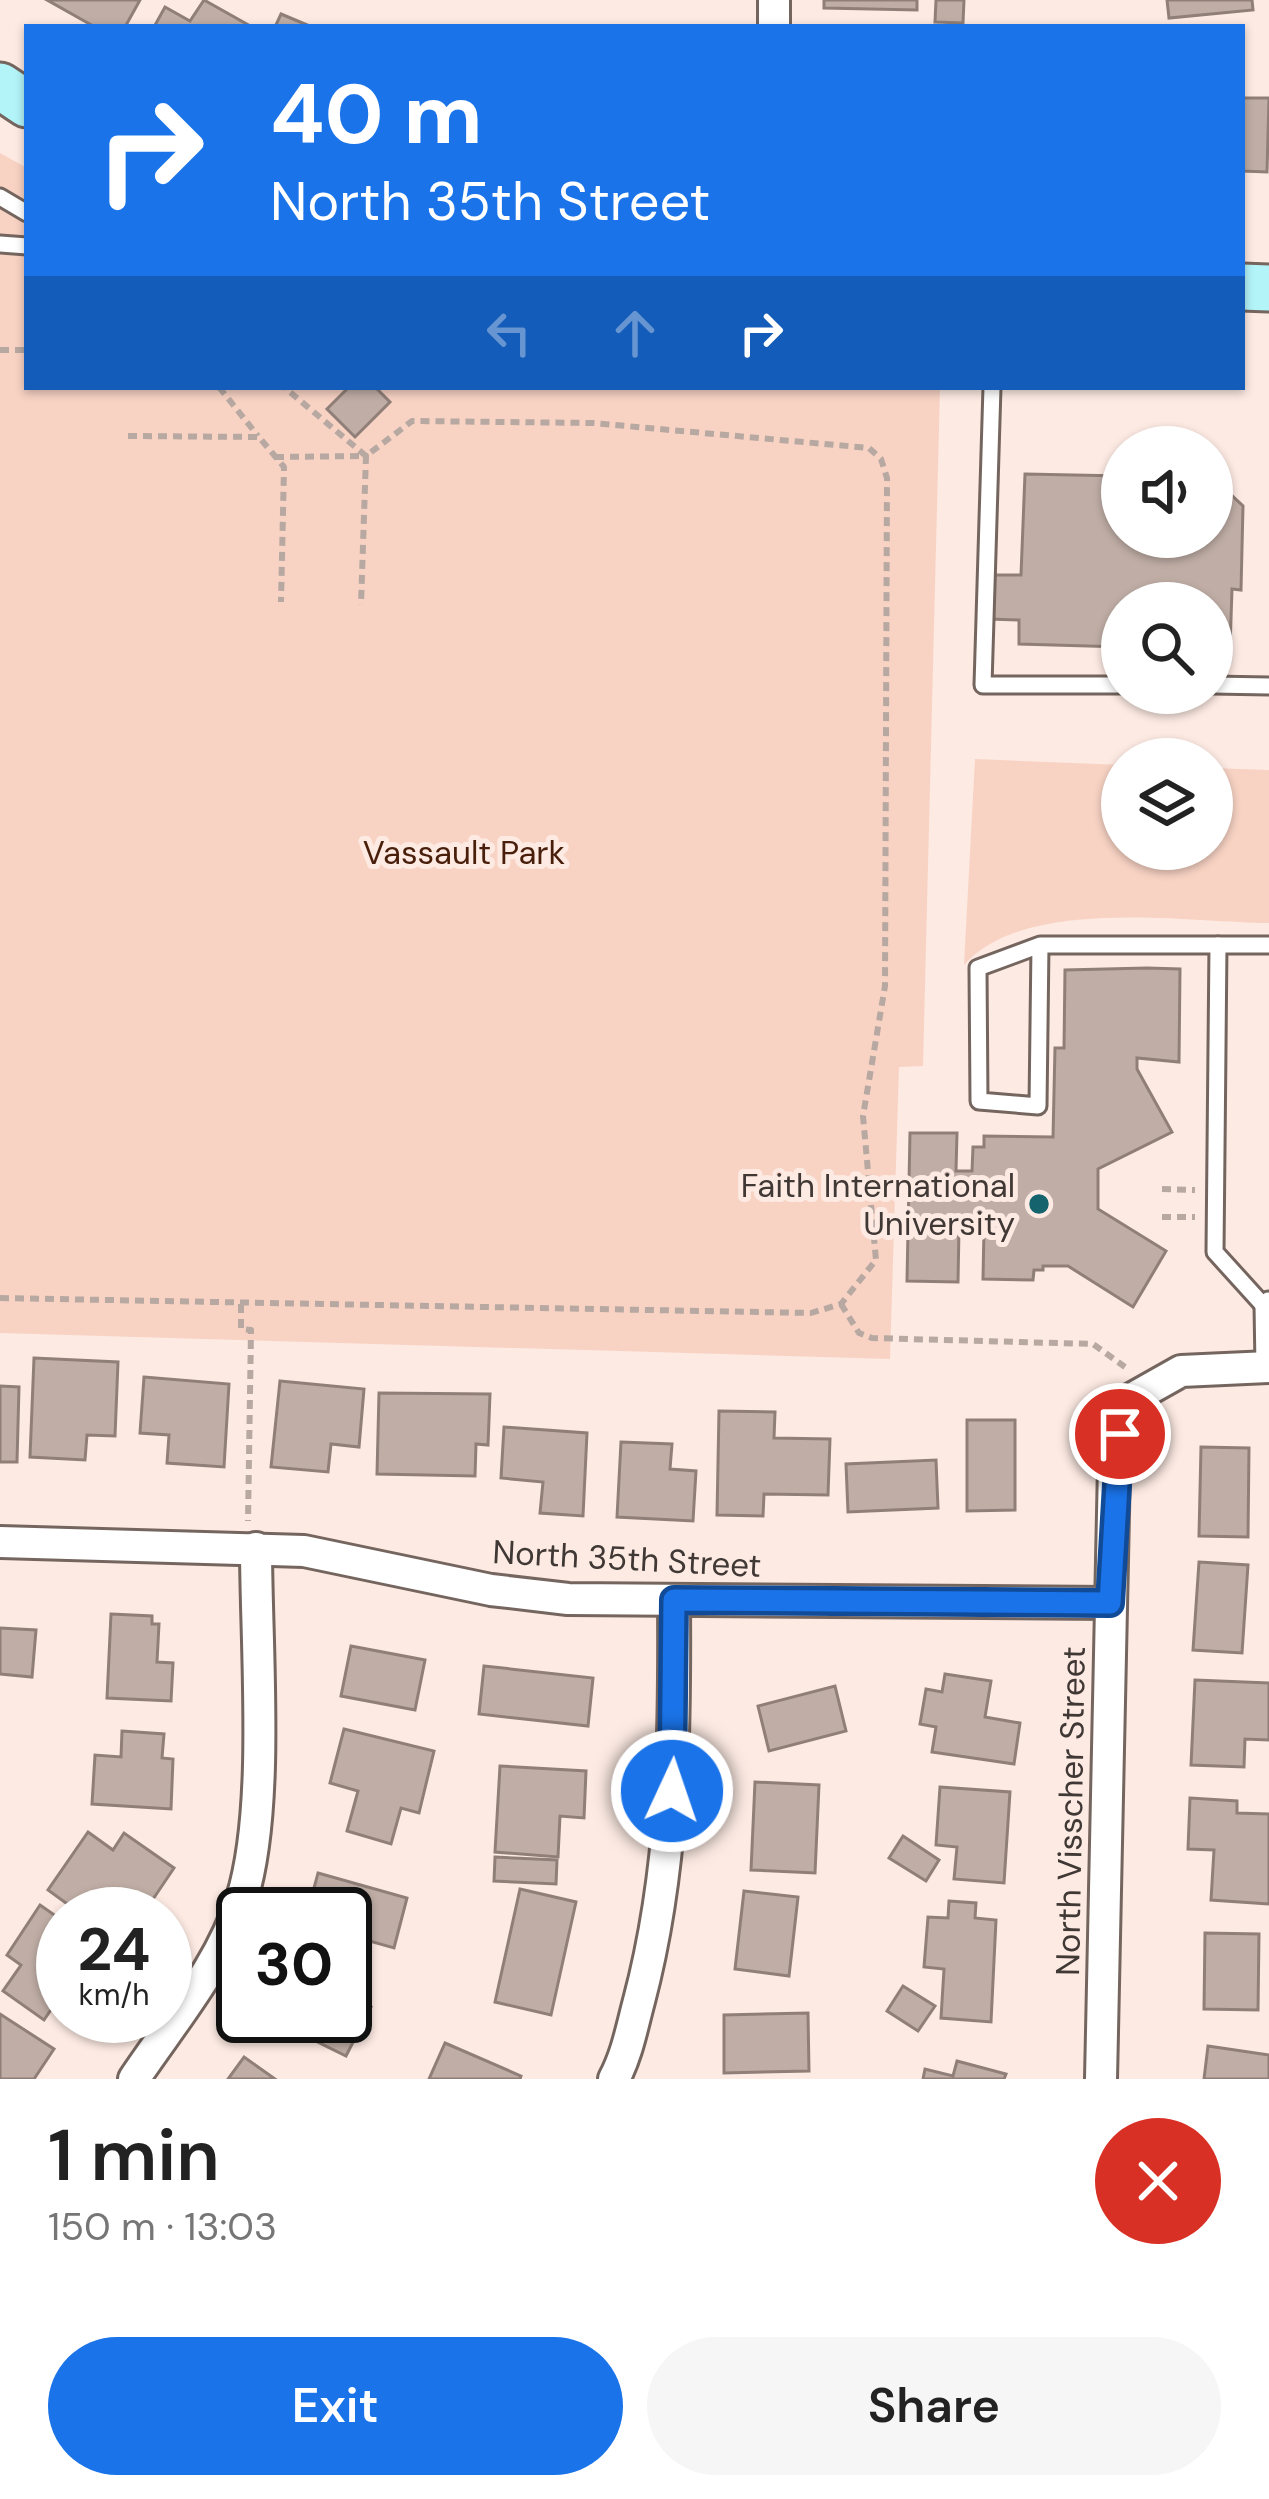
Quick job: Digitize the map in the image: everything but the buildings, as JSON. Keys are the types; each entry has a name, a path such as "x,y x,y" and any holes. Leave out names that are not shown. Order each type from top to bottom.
{"street":[{"path":"1138,1393 1195,1369 1267,1367"},
{"name":"North Visscher Street","path":"1101,2079 1114,1466 1138,1393"},
{"name":"North 35th Street","path":"0,1542 252,1548 344,1558 491,1590 674,1600 1110,1603"},
{"path":"134,2079 210,1965 242,1897 255,1802 252,1548"},
{"path":"614,2079 658,1929 675,1762 674,1600"}],"lane":[{"path":"992,390 983,685 1101,685"},
{"path":"1233,686 1269,686"},
{"path":"1040,945 1038,1106 979,1101 978,968 1040,945 1269,945"},
{"path":"1218,945 1215,1252 1266,1302 1267,1367"}],"path":[{"path":"221,390 284,467 281,602"},
{"path":"288,390 365,456"},
{"path":"0,1298 812,1313 841,1304 876,1260 863,1116 885,986 886,478 881,459 869,448 593,423 412,421 365,456 275,457"},
{"path":"128,436 259,437"},
{"path":"361,605 365,456"},
{"path":"241,1302 241,1330 251,1330 252,1548"},
{"path":"841,1304 859,1333 872,1338 1093,1344 1138,1393"}],"green space":[{"name":"Vassault Park","path":"0,153 24,166 24,390 940,390 923,1066 899,1067 890,1359 0,1333"},
{"path":"975,759 1101,764 1101,870 1233,870 1233,769 1269,770 1269,923 1151,918 1065,921 1025,929 991,943 964,965"}],"place":[{"name":"Faith International University","path":"1039,1204"}],"route":[{"path":"672,1791 674,1600 1110,1603 1114,1466 1120,1434"}]}
